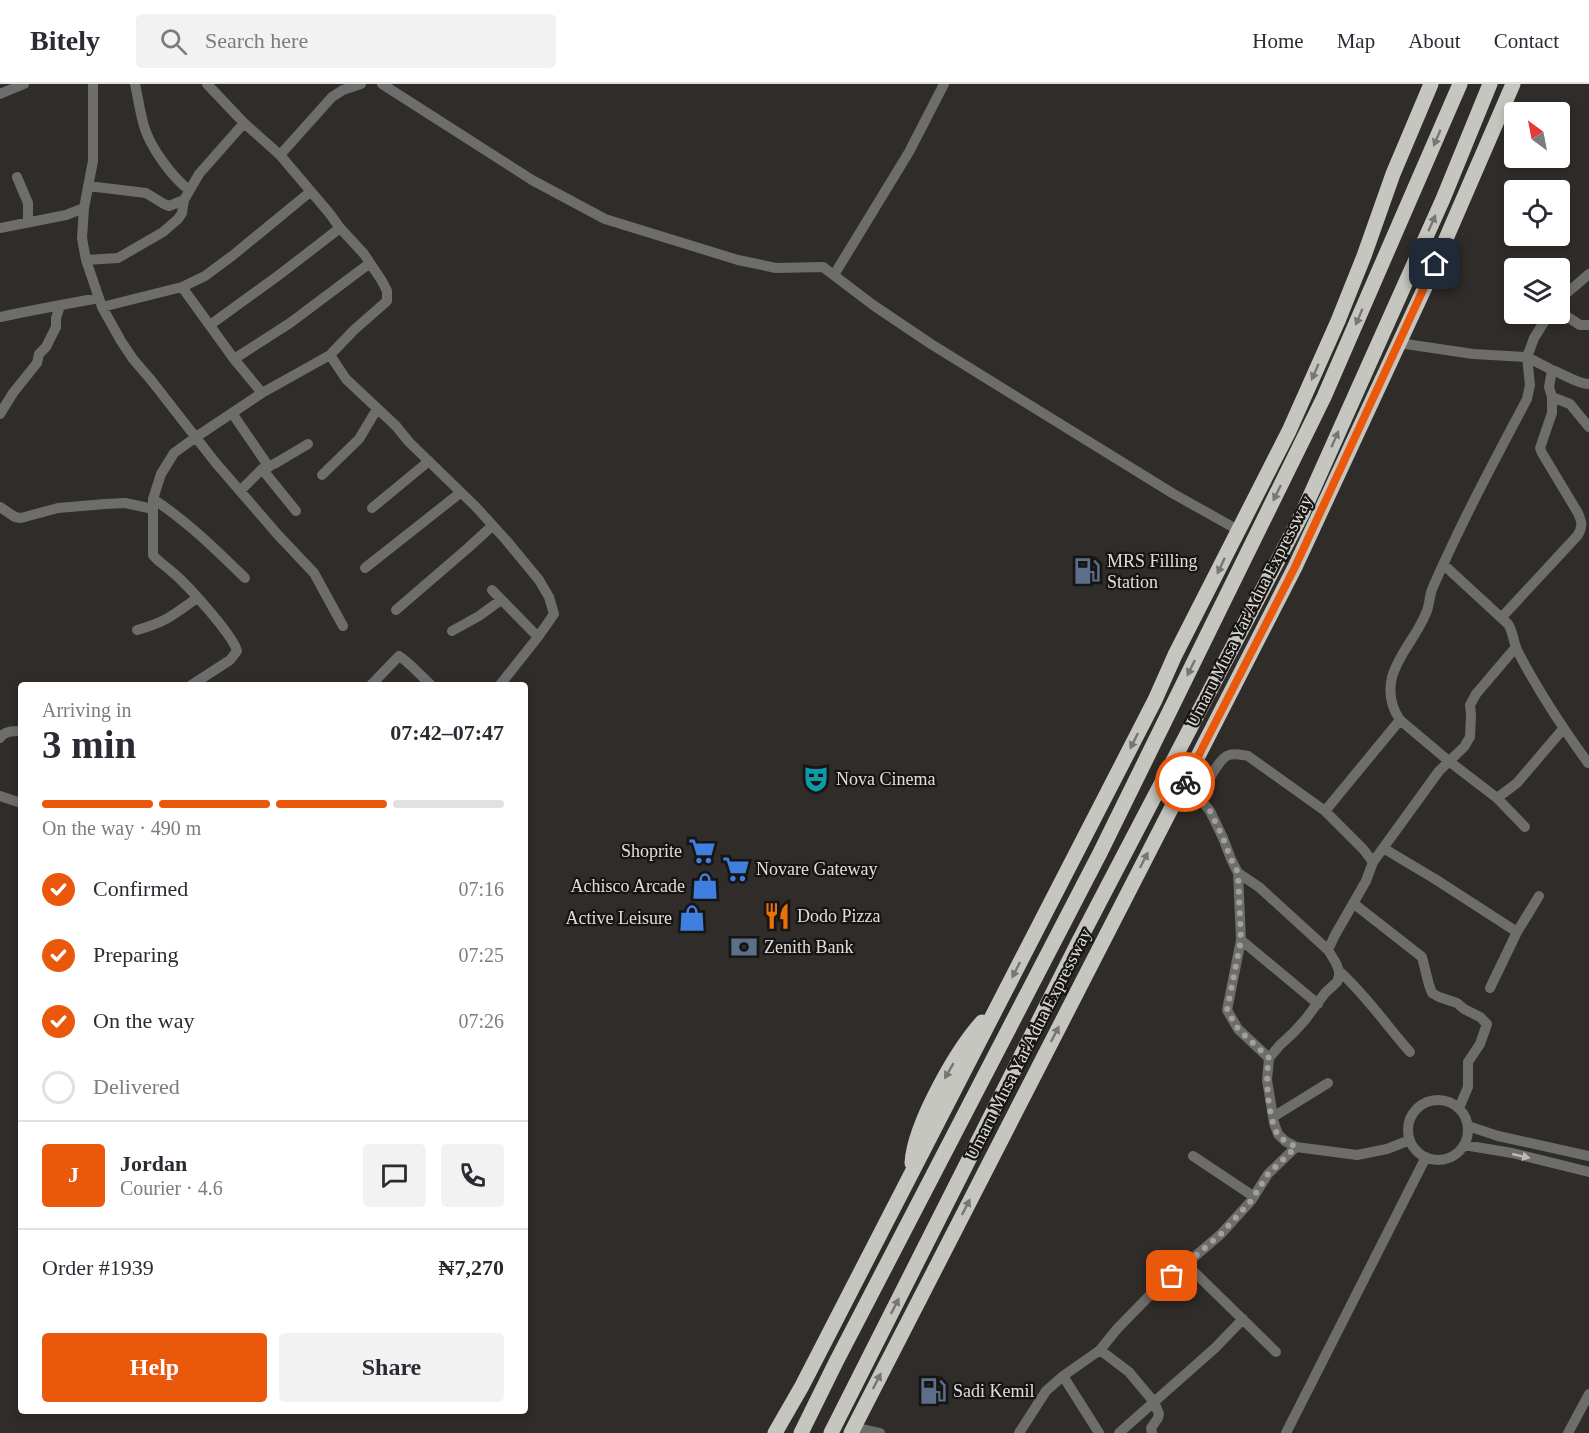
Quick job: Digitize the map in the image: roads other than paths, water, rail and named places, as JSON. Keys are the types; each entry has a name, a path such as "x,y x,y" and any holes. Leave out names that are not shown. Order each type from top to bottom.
{"highway":[{"path":"775,1433 802,1386 1036,932 1289,431 1338,321 1393,174 1431,84"},
{"name":"Umaru Musa Yar'Adua Expressway","path":"801,1433 1095,864 1324,398 1460,84"},
{"name":"Umaru Musa Yar'Adua Expressway","path":"831,1433 1115,872 1302,514 1443,199 1490,84"},
{"name":"Umaru Musa Yar'Adua Expressway","path":"852,1430 1295,567 1426,285 1513,84"},
{"path":"1156,741 1175,655"},
{"path":"1172,763 1236,683"},
{"path":"1036,932 1095,864"},
{"path":"1093,961 1115,872"},
{"path":"836,1362 859,1276"},
{"path":"858,1379 914,1308"}],"street":[{"path":"0,94 24,84"},
{"path":"93,84 93,161 84,208 82,238 86,260 101,302 133,359 214,462 314,573 343,626"},
{"path":"135,84 148,138 187,195"},
{"path":"196,682 230,660 237,651 230,637 196,598 172,571 153,555 153,504 161,474 174,453 262,393 330,355 387,301 387,291 364,254 280,155 244,123 207,84"},
{"path":"280,155 332,97 343,90 361,84"},
{"path":"382,84 532,180 604,219 738,260 776,268 823,267 873,305 986,379 1172,493 1238,530"},
{"path":"834,275 909,152 944,84"},
{"path":"86,260 118,258 163,232 178,219 187,195 199,174 244,123"},
{"path":"17,177 28,203 28,222"},
{"path":"88,186 146,193 169,206 187,195"},
{"path":"0,317 50,306 101,302 182,286 205,276 310,192"},
{"path":"0,228 66,215 84,208"},
{"path":"210,325 279,276 340,228"},
{"path":"234,359 290,323 370,263"},
{"path":"1570,290 1589,274"},
{"path":"182,286 234,359 262,393"},
{"path":"0,414 13,393 37,363 39,354 46,347 56,327 60,306"},
{"path":"1570,318 1581,325 1589,325"},
{"path":"1525,827 1497,798 1400,720 1391,702 1390,692 1392,677 1399,660 1426,613 1432,589 1455,537 1527,399 1530,384 1527,357 1534,338 1543,324"},
{"path":"1399,343 1473,354 1527,357 1581,383 1589,384"},
{"path":"330,355 346,379 396,426 492,526 539,580 549,597 554,614 502,682"},
{"path":"1502,617 1586,527 1540,448 1552,413 1552,397 1549,387 1552,370"},
{"path":"1552,397 1570,404 1589,427"},
{"path":"322,475 359,439 377,409"},
{"path":"232,413 296,511"},
{"path":"240,490 266,468 308,444"},
{"path":"372,508 429,461"},
{"path":"365,568 460,493"},
{"path":"0,507 15,517 21,518 58,508 124,503 153,504 170,510 245,578"},
{"path":"396,610 492,526"},
{"path":"1444,565 1502,617 1511,628 1516,648 1563,729 1588,763"},
{"path":"492,590 538,637"},
{"path":"137,630 166,620 196,598"},
{"path":"452,631 501,600"},
{"path":"1328,950 1366,881 1373,862 1439,771 1464,747 1470,737 1470,705 1476,694 1516,648"},
{"path":"374,682 399,656 428,682"},
{"path":"1325,811 1400,720"},
{"path":"1497,798 1517,783 1563,729"},
{"path":"0,738 9,732 18,731"},
{"path":"1199,798 1222,759 1229,755 1248,756 1325,811 1364,849 1373,862"},
{"path":"1185,781 1210,811 1238,873 1241,940 1227,1010 1238,1029 1269,1058"},
{"path":"0,796 18,802"},
{"path":"1383,848 1517,932"},
{"path":"1238,873 1259,887 1328,950 1339,970 1359,990 1410,1053"},
{"path":"1490,988 1517,932 1539,896"},
{"path":"1353,903 1422,957 1432,993 1457,1003 1487,1024 1480,1044 1468,1062 1468,1087 1459,1108"},
{"path":"1241,940 1318,1004"},
{"path":"1339,970 1337,982 1269,1058 1266,1080 1278,1134 1296,1147 1357,1155 1387,1149 1410,1140"},
{"path":"1273,1117 1328,1083"},
{"path":"1431,1100 1451,1102 1465,1116 1468,1126 1468,1136 1464,1145 1450,1157 1440,1160 1426,1157 1415,1149 1408,1130 1414,1111 1431,1100"},
{"path":"1468,1126 1497,1136 1589,1156"},
{"path":"1464,1145 1512,1153 1589,1172"},
{"path":"1023,1430 1046,1391 1100,1350 1151,1294 1221,1234 1268,1174 1296,1147"},
{"path":"1192,1156 1253,1196"},
{"path":"1286,1433 1426,1157"},
{"path":"1185,1264 1276,1352"},
{"path":"1119,1433 1215,1348 1243,1319"},
{"path":"1100,1350 1129,1372 1154,1402 1159,1414 1151,1428 1152,1433"},
{"path":"1063,1376 1099,1433"},
{"path":"1568,1433 1589,1394"},
{"path":"852,1430 880,1433"}],"place":[{"name":"MRS Filling Station","path":"1087,571"},
{"name":"Nova Cinema","path":"816,779"},
{"name":"Shoprite","path":"702,851"},
{"name":"Novare Gateway","path":"736,869"},
{"name":"Achisco Arcade","path":"705,886"},
{"name":"Dodo Pizza","path":"777,916"},
{"name":"Active Leisure","path":"692,918"},
{"name":"Zenith Bank","path":"744,947"},
{"name":"Sadi Kemil","path":"933,1391"}]}
